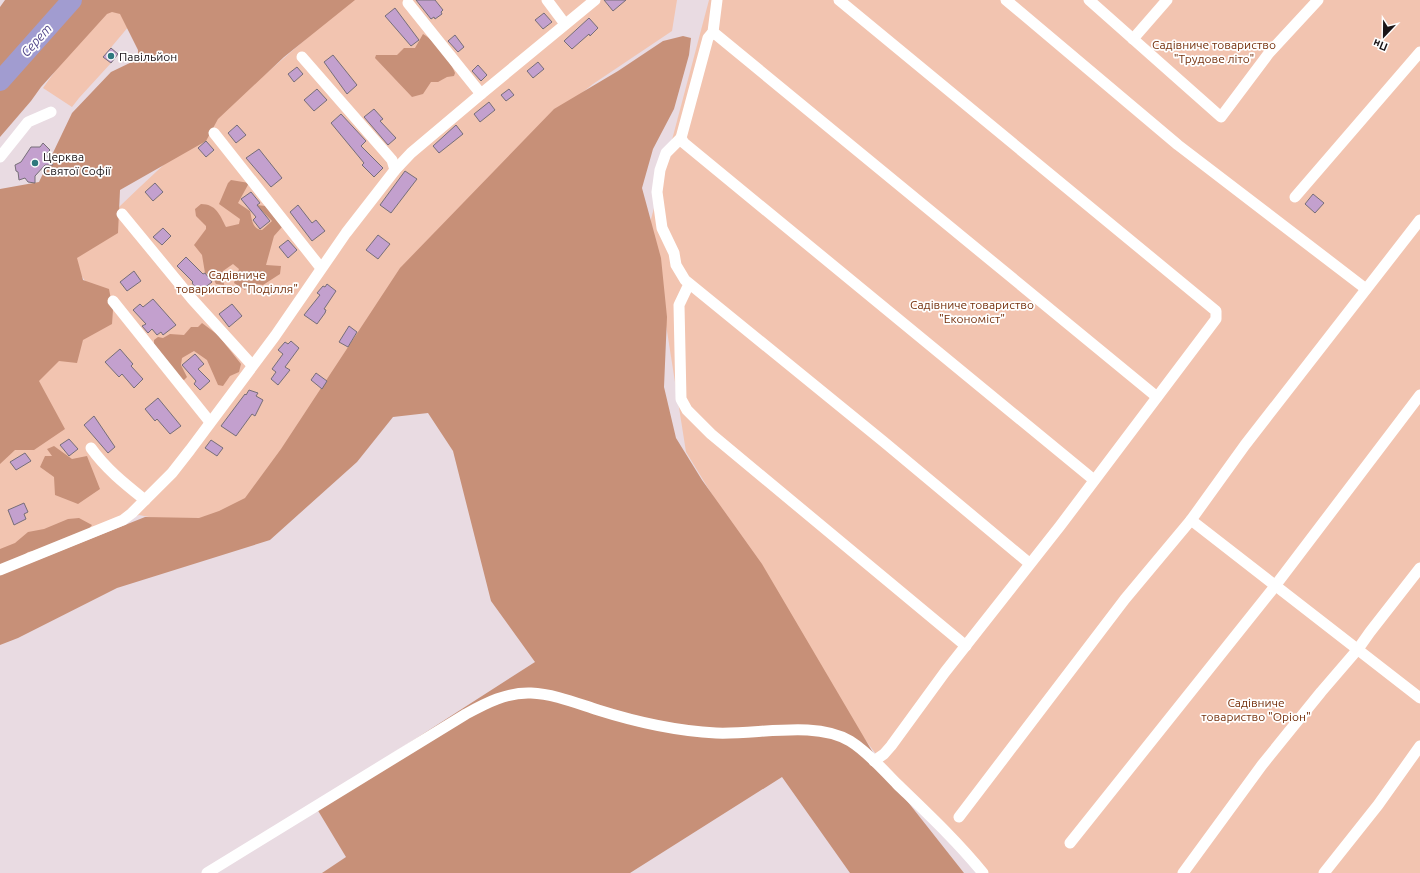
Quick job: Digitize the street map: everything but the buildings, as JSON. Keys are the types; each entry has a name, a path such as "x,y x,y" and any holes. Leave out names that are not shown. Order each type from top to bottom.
{"street":[{"path":"547,0 565,24"},
{"path":"0,570 123,520 145,500 172,473 275,336 321,268 395,170 411,153 595,0"},
{"path":"717,0 713,32 705,45 681,138 666,152 660,170 657,192 662,228 674,253 676,265 689,284 901,456 1029,563"},
{"path":"839,0 1216,311 1217,314 1216,319 891,746 884,754 874,761"},
{"path":"1006,0 1178,145 1366,289"},
{"path":"1089,0 1221,117 1269,53 1318,0"},
{"path":"1133,40 1167,0"},
{"path":"408,4 481,94"},
{"path":"713,32 1157,397"},
{"path":"1295,197 1420,52"},
{"path":"302,56 392,160 395,170"},
{"path":"0,157 28,122 51,112"},
{"path":"214,133 321,268"},
{"path":"681,138 684,143 942,352 1094,480"},
{"path":"122,214 192,299 252,365"},
{"path":"959,817 1125,599 1191,520 1250,439 1420,220"},
{"path":"689,284 679,305 681,399 687,410 711,434 966,646"},
{"path":"112,301 210,422"},
{"path":"1070,842 1276,584 1420,394"},
{"path":"91,448 100,461 116,477 145,500"},
{"path":"1191,520 1276,584 1420,698"},
{"path":"1183,873 1262,765 1321,692 1358,650 1370,632 1420,568"},
{"path":"207,873 466,714 488,702 511,695 531,693 554,696 636,720 694,731 718,733 802,731 830,732 850,741 874,761 962,848 983,873"},
{"path":"1324,873 1378,804 1420,746"}],"green space":[{"path":"5,0 69,0 59,15 27,46 0,77 0,7"},
{"path":"78,0 355,0 284,57 218,119 206,141 120,190 118,233 77,258 83,280 109,289 113,310 112,324 83,340 77,363 59,361 39,381 65,429 34,450 15,450 0,464 0,189 39,182 72,113 111,72 138,59 138,50 120,14 112,12 107,14 41,87 0,137 0,82 18,72 60,16"},
{"name":"Садівниче товариство \"Поділля\"","path":"351,0 677,0 672,31 593,84 546,122 249,499 200,527 139,515 0,574 0,380 105,311 69,257 172,157"},
{"name":"Садівниче товариство \"Економіст\"","path":"709,0 1420,0 1420,873 980,873 900,786 848,717 686,452 650,223"},
{"path":"106,9 123,14 129,26 103,57 111,63 72,107 43,88 98,11"},
{"path":"423,34 442,52 455,73 454,76 447,77 438,82 431,82 423,94 412,97 375,58 376,55 397,55 404,48 415,48"},
{"path":"683,36 691,38 689,55 674,109 653,149 642,188 661,258 667,317 664,387 676,438 702,480 762,564 885,773 964,873 850,873 782,777 630,873 322,873 346,857 314,804 535,662 491,601 453,451 428,413 393,417 357,462 270,540 117,588 18,638 0,645 0,575 145,517 199,518 219,511 245,498 281,449 400,268 554,109 618,71 663,41"},
{"path":"231,180 249,183 238,203 250,211 254,226 256,228 262,230 272,221 256,205 266,206 282,227 274,236 266,265 281,266 280,274 263,285 250,283 245,290 234,283 239,269 233,264 223,271 224,285 216,284 212,276 205,273 202,255 194,245 206,229 206,226 196,216 195,209 201,204 206,204 214,208 226,227 239,224 240,219 219,204 228,183"},
{"path":"202,323 218,335 241,364 239,372 230,376 223,386 218,385 207,360 194,351 182,358 181,365 187,377 184,380 179,378 154,348 154,340 158,337 163,338 170,334 184,335 191,327 198,327"},
{"path":"54,446 72,459 87,456 100,489 78,504 55,495 54,477 40,467 45,456 52,456 47,449"},
{"path":"79,518 92,525 88,530 57,547 28,552 16,561 0,568 0,549 15,543 28,532 44,529 68,519"}],"waterway":[{"name":"Серет","path":"0,81 72,0"}],"place":[{"name":"Павільйон","path":"111,56"},
{"name":"Церква Святої Софії","path":"35,163"}],"park label":[{"name":"Садівниче товариство \"Трудове літо\"","path":"1214,51"},
{"name":"Садівниче товариство \"Оріон\"","path":"1256,709"}]}
